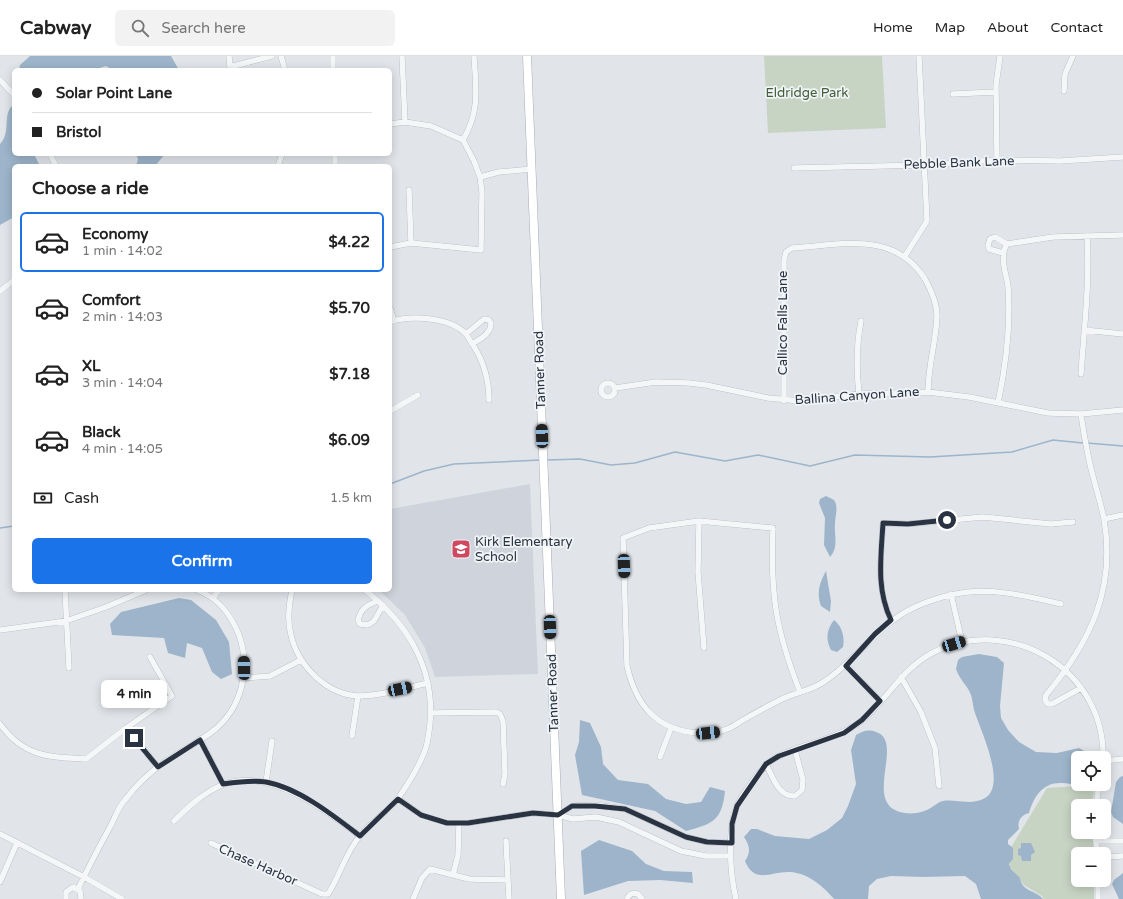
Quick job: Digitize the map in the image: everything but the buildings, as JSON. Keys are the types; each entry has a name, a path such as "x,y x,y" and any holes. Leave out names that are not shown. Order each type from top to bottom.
{"main road":[{"name":"Tanner Road","path":"527,56 561,899"}],"street":[{"path":"228,56 230,67 272,56"},
{"path":"281,56 284,68"},
{"path":"333,56 333,68"},
{"path":"402,56 405,122"},
{"path":"462,140 472,125 476,100 474,56"},
{"path":"919,56 927,221 904,256 913,262 930,287 937,316 928,379 928,392"},
{"path":"996,160 996,92 1000,56"},
{"path":"1064,91 1066,74 1073,56"},
{"path":"0,80 12,93"},
{"path":"953,94 996,92"},
{"path":"392,124 405,122 431,126 462,140 474,161 480,177 482,192 481,250 411,243 392,247"},
{"name":"Pebble Bank Lane","path":"794,168 925,165 996,160 1060,161 1123,157"},
{"path":"480,177 499,172 532,169"},
{"path":"409,190 411,243"},
{"path":"998,403 1006,359 1009,309 1005,249 995,237 990,239 988,245 989,249 1005,249 1053,237 1123,235"},
{"path":"1080,374 1089,269 1087,236"},
{"name":"Callico Falls Lane","path":"784,401 784,260 786,252 792,248 877,244 904,256"},
{"path":"0,291 12,282"},
{"path":"392,321 407,317 437,320 466,334 480,354 486,370 489,385 489,400"},
{"path":"466,334 484,319 491,323 491,327 487,334 472,344"},
{"path":"859,394 856,371 856,348 861,321"},
{"path":"1084,330 1123,334"},
{"name":"Ballina Canyon Lane","path":"614,388 656,382 706,384 784,401 815,400 859,394 928,392 998,403 1035,411 1081,414 1123,410"},
{"path":"392,410 418,395"},
{"path":"1080,688 1056,702 1048,704 1045,700 1046,695 1067,670 1089,632 1102,594 1106,558 1104,519 1089,460 1081,414"},
{"path":"1104,519 1123,515"},
{"path":"891,620 883,600 880,576 883,523 915,524 983,517 1051,524 1072,522"},
{"path":"699,521 698,572 704,648"},
{"path":"800,692 786,658 774,610 772,577 774,528 699,521 672,523 649,528 623,538 627,666 632,686 647,710 656,718 672,728 687,732 717,732 728,729 783,698 800,692 824,682 846,666 875,634 891,620 913,608 952,594 972,591 1016,593 1061,604"},
{"path":"65,592 69,668"},
{"path":"0,630 66,621 106,608 142,592"},
{"path":"78,889 124,800 158,767 200,740 224,720 234,708 244,678 242,643 230,616 213,598 201,592"},
{"path":"213,598 218,592"},
{"path":"292,592 289,619 290,635 301,660 312,674 330,687 358,696 428,683"},
{"path":"174,822 200,797 223,784 266,782 280,786 298,795 335,817 360,836 398,799 425,752 431,714 428,683 418,652 410,638 400,623 383,605 367,592"},
{"path":"952,594 962,642"},
{"path":"378,601 367,605 363,609 358,620 360,624 368,626 374,621 383,605"},
{"path":"736,899 732,856 732,824 737,806 766,764 779,756 844,733 862,720 901,677 918,662 931,654 962,642 987,640 1018,645 1050,658 1067,670 1080,688 1096,716 1101,733 1102,751"},
{"path":"0,724 14,741 41,756 86,759 126,728 172,696 150,657"},
{"path":"244,678 270,676 301,660"},
{"path":"846,666 880,701"},
{"path":"901,677 921,712 935,748 939,786"},
{"path":"352,736 358,696"},
{"path":"431,714 496,712 500,714 502,721 505,774 503,784"},
{"path":"126,728 158,767"},
{"path":"660,757 672,728"},
{"path":"200,740 223,784"},
{"path":"266,782 272,741"},
{"path":"766,764 780,791 787,796 795,796 802,790 803,780 795,750"},
{"path":"1111,760 1123,759"},
{"path":"398,799 421,815 435,820 458,823 533,813 558,815 573,819 596,817 619,822 681,851 706,856 732,856"},
{"path":"558,815 572,806 595,806 625,809 686,837 707,842 732,843"},
{"path":"453,875 458,855 458,823"},
{"path":"0,834 84,877 122,899"},
{"name":"Chase Harbor","path":"211,844 322,894 328,894 346,858 360,836"},
{"path":"506,841 509,899"},
{"path":"1097,847 1097,841 1123,841"},
{"path":"0,882 17,843"},
{"path":"1111,857 1123,856"},
{"path":"413,899 422,878 430,869 469,879 508,880"},
{"path":"66,899 68,890 73,887 78,889 82,894 81,899"},
{"path":"1098,887 1098,899"},
{"path":"627,899 629,895 634,893 638,894 642,899"}],"shaded area":[{"name":"Kirk Elementary School","path":"530,484 538,674 435,677 425,648 405,615 381,592 392,592 392,509"}],"green space":[{"name":"Eldridge Park","path":"764,56 882,56 886,128 768,133"},
{"path":"1071,786 1071,791 1093,791 1093,799 1071,799 1071,839 1093,839 1093,847 1071,847 1071,887 1094,887 1094,899 1044,899 1042,896 1024,885 1010,867 1010,849 1047,788"}],"water":[{"path":"30,56 171,56 178,68 110,68 106,66 100,68 19,68 20,65"},
{"path":"12,106 12,156 35,156 39,164 12,164 12,218 0,225 0,144 4,139 10,108"},
{"path":"137,156 163,156 157,164 137,164 138,159"},
{"path":"826,496 834,500 837,509 835,545 833,553 830,557 824,545 825,518 819,503 820,499"},
{"path":"826,571 831,601 830,612 821,606 819,597 820,583"},
{"path":"179,598 191,600 216,620 229,642 232,674 221,679 212,672 202,648 187,643 185,658 168,653 164,638 112,635 110,624 121,612"},
{"path":"834,620 841,629 844,639 843,647 837,652 831,650 827,638 828,631"},
{"path":"979,654 997,657 1004,663 1000,706 1001,718 1008,730 1019,742 1036,752 1057,753 1079,748 1084,751 1071,751 1071,784 1055,783 1040,791 1029,813 1020,819 1019,829 1008,840 1008,844 1013,848 1013,859 1009,864 1011,869 1020,878 1023,886 1043,899 981,899 976,884 965,876 891,876 877,879 869,886 868,899 834,899 815,881 797,873 783,872 759,875 754,873 745,861 749,849 748,843 744,837 751,829 757,829 775,836 809,839 827,830 842,818 856,784 851,750 856,735 863,732 873,731 884,738 887,747 884,785 885,797 890,806 900,812 921,812 943,801 974,802 985,798 991,791 994,782 993,770 987,744 974,711 971,695 956,669 958,660 962,657"},
{"path":"580,720 590,723 601,747 603,764 618,780 648,784 666,799 686,804 701,802 710,787 725,791 724,801 718,815 714,820 703,826 686,831 655,811 582,795 575,755 579,742"},
{"path":"1123,776 1123,824 1113,817 1111,812 1116,782"},
{"path":"599,840 632,851 646,864 664,871 692,872 693,883 660,880 628,881 584,895 581,851"},
{"path":"1021,843 1031,843 1035,852 1031,855 1031,861 1022,861 1021,856 1018,855 1018,849 1021,848"},
{"path":"1123,873 1123,899 1119,899 1112,884 1114,880"}],"waterway":[{"path":"547,460 580,459 611,465 635,463 675,452 725,461 758,455 810,466 855,455 930,457 1012,452 1053,440 1083,443"},
{"path":"1087,443 1123,446"},
{"path":"392,483 424,471 454,464 541,460"},
{"path":"0,528 12,526"}],"place":[{"name":"Kirk Elementary School","path":"461,549"}],"route":[{"path":"134,738 158,767 200,740 223,784 234,782 266,782 280,786 335,817 360,836 398,799 421,815 447,823 486,821 533,813 558,815 572,806 595,806 625,809 686,837 707,842 732,843 732,824 737,806 766,764 779,756 844,733 862,720 880,701 846,666 875,634 891,620 883,600 881,590 880,576 883,523 908,524 947,520"}]}
